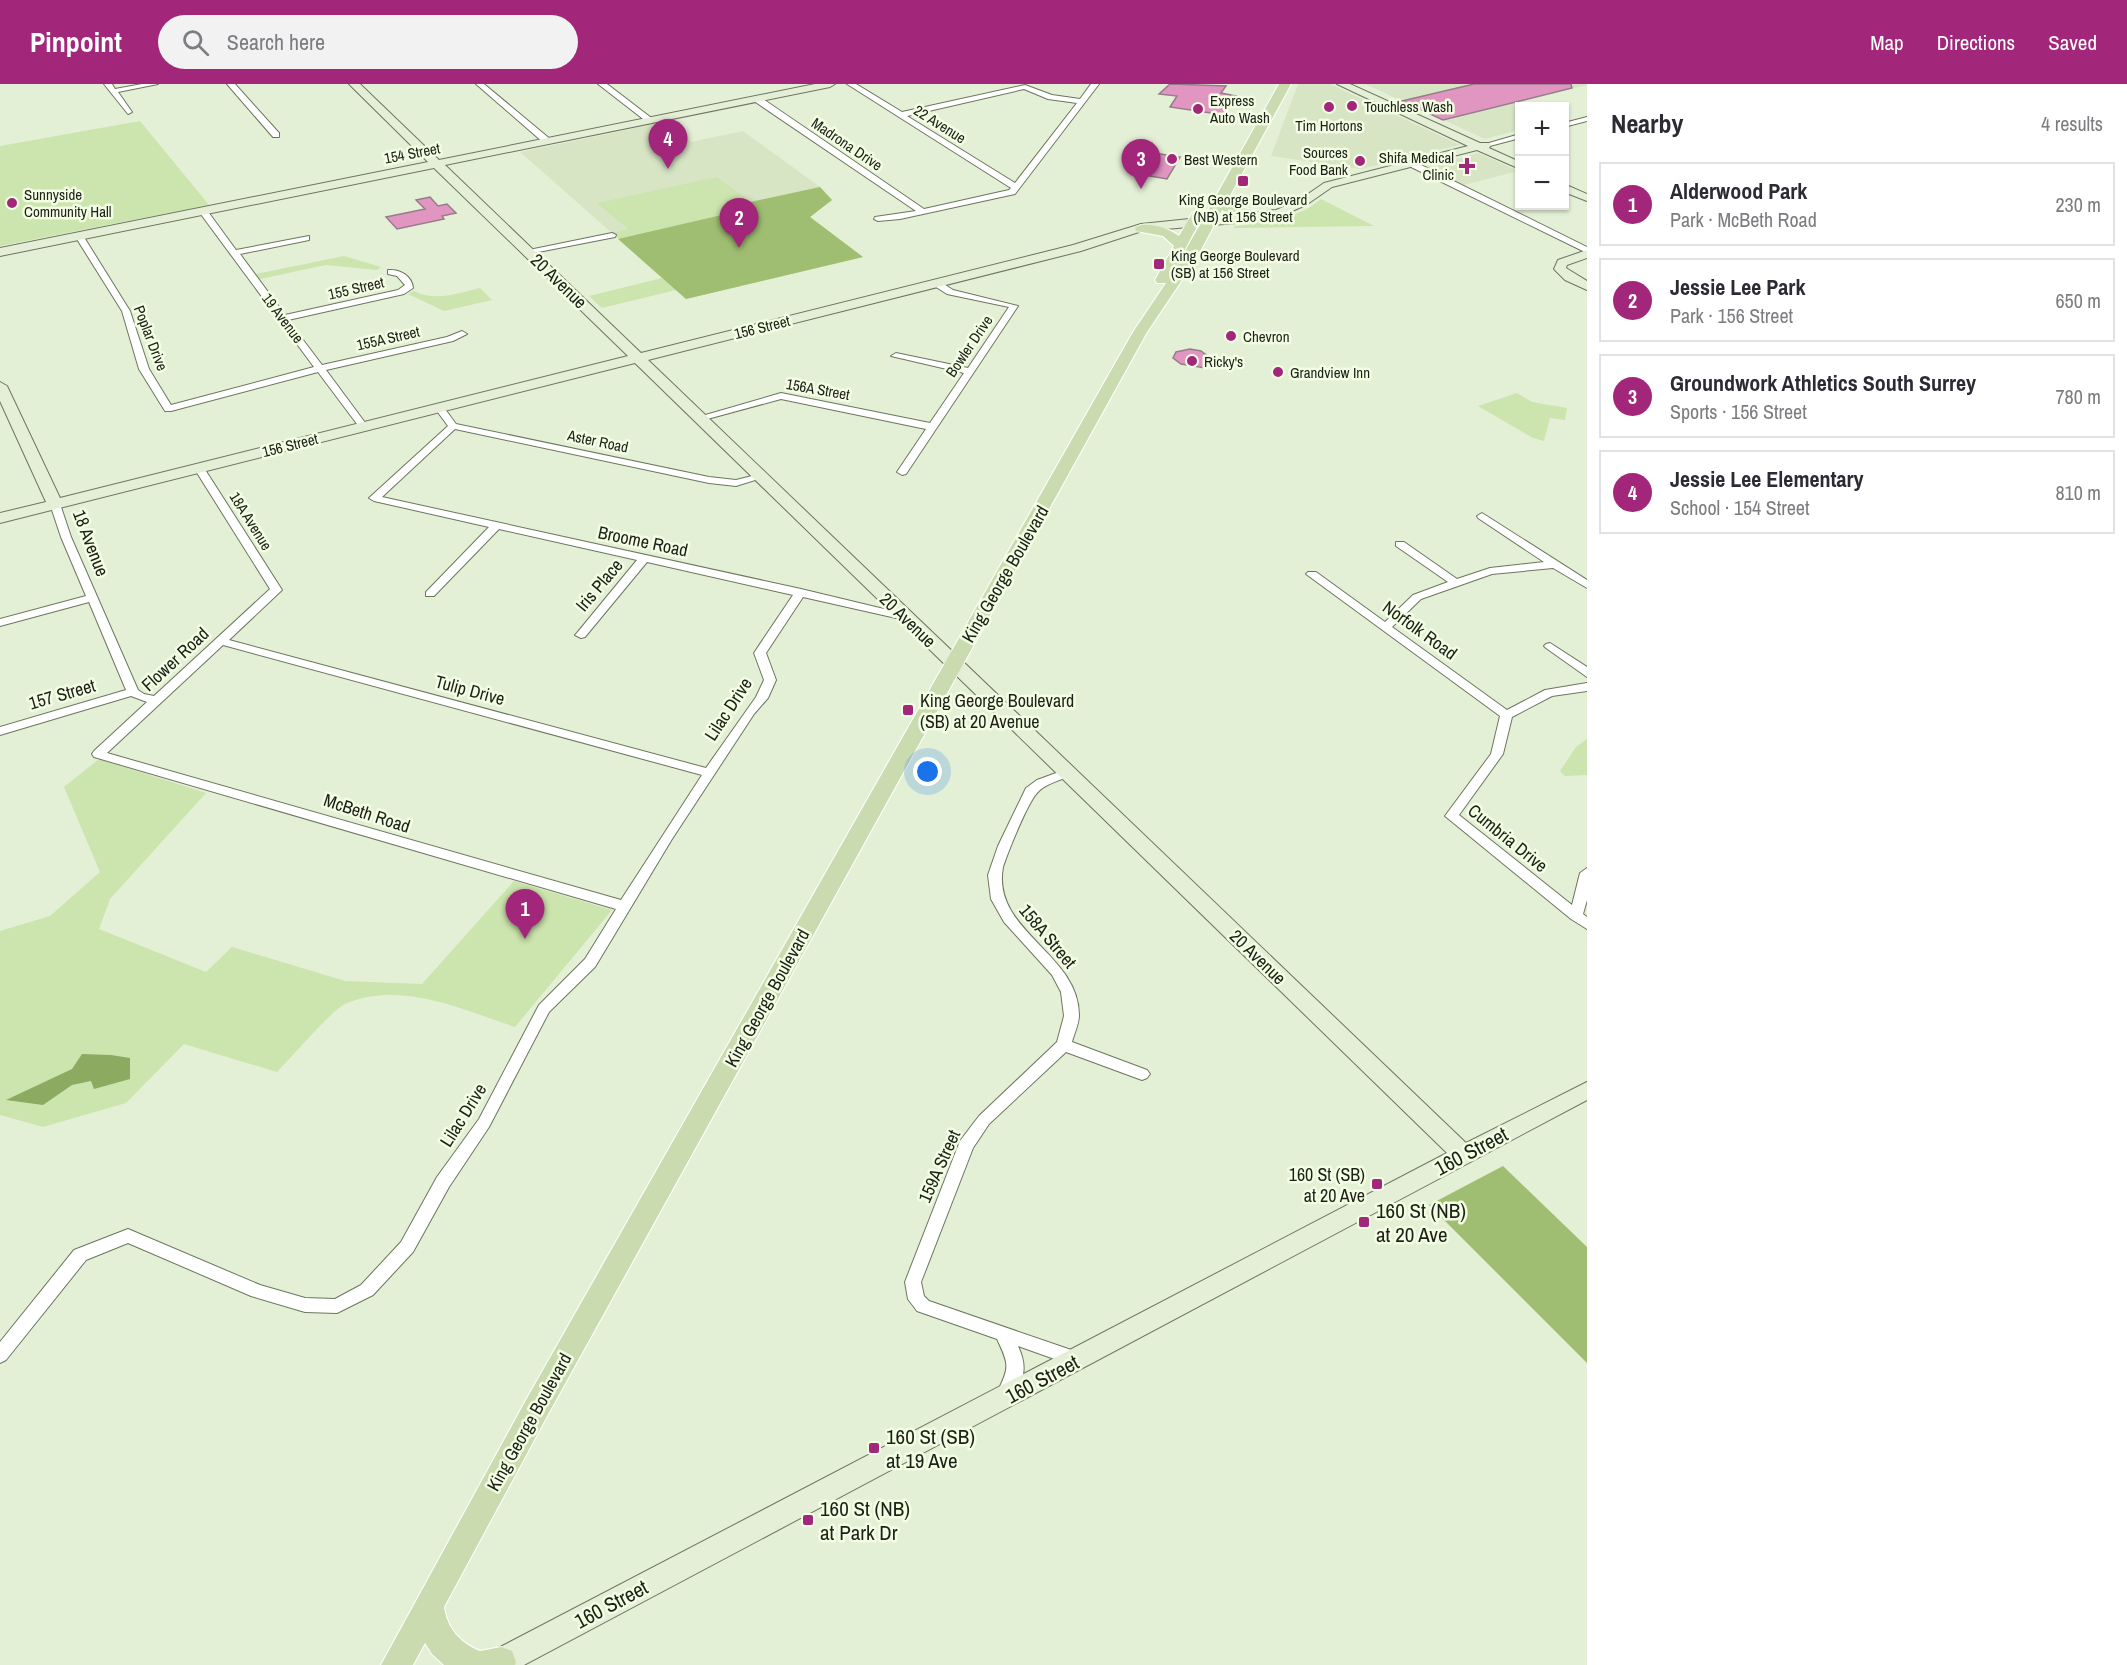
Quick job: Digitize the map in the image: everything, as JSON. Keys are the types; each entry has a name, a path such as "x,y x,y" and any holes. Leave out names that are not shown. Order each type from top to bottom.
{"main road":[{"name":"King George Boulevard","path":"396,1665 536,1409 1140,332 1189,259 1285,84"},
{"path":"1257,109 1263,111 1258,122 1258,132"},
{"path":"1237,144 1240,150 1235,161 1244,159"},
{"path":"1220,202 1232,211 1265,216"},
{"name":"King George Boulevard","path":"1140,332 1179,244 1202,207"},
{"path":"1141,228 1167,233 1176,237 1179,244"},
{"path":"429,1605 430,1621 436,1636 463,1661 489,1664"}],"street":[{"path":"110,87 154,84"},
{"path":"231,84 276,135"},
{"name":"20 Avenue","path":"354,84 1463,1155"},
{"path":"480,84 547,141"},
{"name":"154 Street","path":"0,252 830,84"},
{"name":"22 Avenue","path":"850,84 1016,187"},
{"path":"878,219 923,212 1012,192 1095,84"},
{"path":"1342,84 1482,146 1515,158"},
{"path":"1354,84 1515,163"},
{"path":"608,86 650,120"},
{"path":"110,87 128,112"},
{"path":"900,115 1025,87 1051,97 1082,101"},
{"name":"Madrona Drive","path":"757,99 923,212"},
{"path":"1569,124 1587,119"},
{"name":"156 Street","path":"0,518 1077,248 1141,228 1265,216 1302,203 1328,185 1515,137"},
{"path":"1410,164 1587,252"},
{"path":"1569,186 1587,194"},
{"name":"19 Avenue","path":"203,211 363,426"},
{"path":"528,251 612,235"},
{"name":"Poplar Drive","path":"79,236 126,312 144,369 168,409 321,369"},
{"path":"234,253 306,238"},
{"path":"1587,252 1562,263 1560,269 1569,277 1587,286"},
{"name":"155 Street","path":"284,318 401,292 410,286 400,274 391,272"},
{"name":"Bowler Drive","path":"902,472 1014,306 950,292 936,283"},
{"name":"155A Street","path":"321,369 462,334"},
{"path":"896,356 969,371"},
{"name":"18 Avenue","path":"0,386 55,504 66,537 133,692"},
{"name":"156A Street","path":"700,418 781,396 933,427"},
{"path":"439,407 453,426"},
{"name":"Aster Road","path":"453,426 709,480 736,483 760,477"},
{"name":"Broome Road","path":"453,426 374,498 905,617"},
{"name":"18A Avenue","path":"200,468 276,590"},
{"path":"1482,516 1587,585"},
{"path":"430,594 496,526"},
{"path":"1400,544 1456,583"},
{"name":"Iris Place","path":"581,635 645,558"},
{"path":"1386,627 1417,597 1490,571 1555,564"},
{"name":"Norfolk Road","path":"1312,574 1506,715"},
{"name":"Flower Road","path":"98,754 276,590"},
{"name":"Lilac Drive","path":"0,1355 80,1255 128,1236 257,1291 305,1305 337,1306 367,1290 407,1247 443,1182 484,1123 544,1009 590,963 710,773 750,712 762,698 770,680 760,653 801,592"},
{"path":"0,622 92,598"},
{"name":"Tulip Drive","path":"221,641 710,773"},
{"path":"1550,646 1587,673"},
{"path":"1506,715 1549,693 1587,687"},
{"path":"133,692 140,697 157,700"},
{"name":"157 Street","path":"0,731 133,692"},
{"name":"Cumbria Drive","path":"1506,715 1497,754 1452,816 1582,920"},
{"name":"McBeth Road","path":"98,754 624,906"},
{"name":"158A Street","path":"1064,1045 1071,1030 1070,996 1061,975 1002,910 995,889 995,872 1031,791 1042,783 1067,773"},
{"path":"1582,920 1587,873"},
{"path":"1064,1045 1142,1074"},
{"name":"159A Street","path":"1004,1335 923,1306 916,1299 913,1282 966,1145 984,1120 1064,1045"},
{"name":"160 Street","path":"489,1664 1079,1360 1587,1090"},
{"path":"1004,1335 1079,1360"},
{"path":"1000,1401 1014,1382 1018,1362 1004,1335"}],"shaded area":[{"path":"1298,84 1330,84 1460,145 1361,169 1271,156"},
{"path":"1365,84 1587,84 1523,101 1525,102 1515,102 1515,131 1485,139"},
{"path":"140,121 209,205 0,246 0,146"},
{"path":"665,122 691,142 743,131 820,187 612,233 520,152"},
{"path":"1479,153 1515,170 1515,172 1460,186 1422,168"},
{"path":"717,177 745,198 737,200 743,204 820,187 832,200 810,217 863,257 686,299 676,290 602,308 589,296 662,278 612,233 628,229 597,203"},
{"path":"820,187 832,200 810,217 863,257 686,299 618,239 752,208 746,203"},
{"path":"1321,199 1374,226 1234,228 1292,216"},
{"path":"344,256 381,267 377,270 326,265 260,279 256,274"},
{"path":"480,288 492,300 444,311 408,294 414,291 439,296"},
{"path":"1517,393 1532,402 1567,408 1565,420 1550,418 1544,441 1533,438 1478,406"},
{"path":"1587,739 1587,775 1565,776 1560,771 1576,747"},
{"path":"99,759 206,793 110,899 99,929 206,972 232,947 345,981 422,984 514,881 612,910 515,1027 431,1000 410,996 366,997 339,1008 277,1072 184,1044 126,1103 43,1127 0,1115 0,931 50,916 100,872 64,787"},
{"path":"82,1054 130,1058 130,1079 94,1089 91,1081 72,1085 43,1105 6,1100 72,1069"},
{"path":"1503,1166 1587,1247 1587,1363 1429,1205"}],"building":[{"path":"1170,84 1226,86 1221,93 1236,96 1224,115 1170,107 1177,96 1159,94"},
{"path":"1474,84 1571,84 1572,88 1443,120 1402,101"},
{"path":"1154,153 1180,157 1167,179 1138,174"},
{"path":"430,197 438,206 447,204 456,213 442,216 444,219 397,229 386,217 425,209 416,200"},
{"name":"Ricky's","path":"1190,349 1201,351 1209,357 1205,368 1181,364 1173,358 1176,352"}],"place":[{"name":"Touchless Wash","path":"1352,106"},
{"name":"Tim Hortons","path":"1329,107"},
{"name":"Express Auto Wash","path":"1198,109"},
{"name":"Best Western","path":"1172,159"},
{"name":"Sources Food Bank","path":"1360,161"},
{"name":"Shifa Medical Clinic","path":"1467,166"},
{"name":"Jessie Lee Elementary","path":"668,169"},
{"name":"King George Boulevard (NB) at 156 Street","path":"1243,181"},
{"name":"Groundwork Athletics South Surrey","path":"1141,189"},
{"name":"Sunnyside Community Hall","path":"12,203"},
{"name":"Jessie Lee Park","path":"739,248"},
{"name":"King George Boulevard (SB) at 156 Street","path":"1159,264"},
{"name":"Chevron","path":"1231,336"},
{"name":"Ricky's","path":"1192,361"},
{"name":"Grandview Inn","path":"1278,372"},
{"name":"King George Boulevard (SB) at 20 Avenue","path":"908,710"},
{"name":"Alderwood Park","path":"525,939"},
{"name":"160 St (SB) at 20 Ave","path":"1377,1184"},
{"name":"160 St (NB) at 20 Ave","path":"1364,1222"},
{"name":"160 St (SB) at 19 Ave","path":"874,1448"},
{"name":"160 St (NB) at Park Dr","path":"808,1520"}]}
